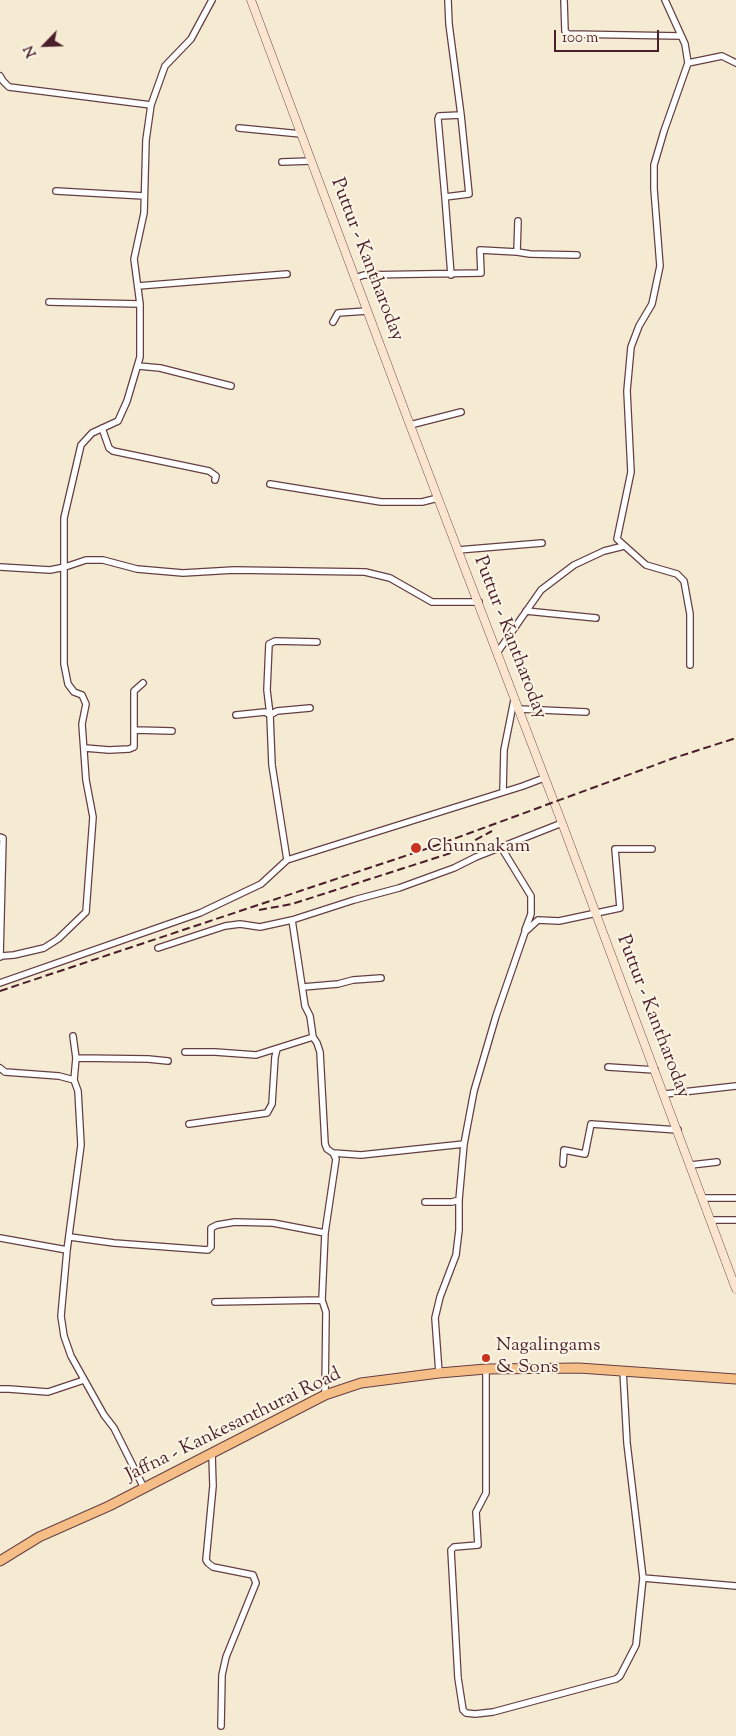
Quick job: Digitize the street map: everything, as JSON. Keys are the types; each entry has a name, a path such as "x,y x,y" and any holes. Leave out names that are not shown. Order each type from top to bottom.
{"main road":[{"name":"Puttur - Kantharoday","path":"251,0 410,425 656,1070 736,1289"},
{"name":"Jaffna - Kankesanthurai Road","path":"0,1561 39,1537 109,1506 325,1395 361,1383 439,1373 579,1368 736,1378"}],"street":[{"path":"0,837 3,838 0,956 14,956 44,948 58,939 86,912 92,817 86,780 82,724 86,704 82,695 74,692 68,684 64,664 64,518 81,445 92,433 118,421 127,401 140,357 140,304 134,259 144,213 146,140 151,105 165,66 191,39 212,0"},
{"path":"445,197 470,194 449,24 448,0"},
{"path":"564,0 565,31 568,34 681,36"},
{"path":"665,0 685,44 688,63 654,165 660,266 652,304 639,326 631,347 628,391 630,472 617,539 646,564 677,574 684,581 690,614 690,665"},
{"path":"688,63 722,56 736,63"},
{"path":"1,80 9,87 151,105"},
{"path":"451,275 438,119 439,116 460,115"},
{"path":"239,128 301,134"},
{"path":"282,162 311,161"},
{"path":"56,191 144,196"},
{"path":"517,252 518,221"},
{"path":"355,278 364,275 481,273 480,250 577,255"},
{"path":"138,286 287,274"},
{"path":"49,302 140,304"},
{"path":"332,322 338,313 367,311"},
{"path":"138,366 160,368 231,386"},
{"path":"410,425 461,412"},
{"path":"102,428 109,448 113,451 209,471 216,476 215,480"},
{"path":"270,484 381,502 422,502 438,498"},
{"path":"458,550 542,543"},
{"path":"497,653 541,590 574,566 604,551 624,546"},
{"path":"0,567 50,570 65,568 86,560 103,560 137,569 183,573 234,570 365,572 390,578 432,602 479,602"},
{"path":"526,611 596,618"},
{"path":"287,860 272,765 267,690 269,644 274,641 317,642"},
{"path":"85,748 129,749 134,746 134,691 143,683"},
{"path":"502,792 504,750 515,698"},
{"path":"270,715 277,711 310,708"},
{"path":"519,709 586,712"},
{"path":"236,715 265,712 270,715"},
{"path":"135,730 172,730"},
{"path":"0,983 200,913 261,884 287,860 544,778"},
{"path":"158,948 225,926 240,924 260,927 292,920 399,888 454,868 476,857 562,823"},
{"path":"439,1373 435,1318 440,1297 456,1256 460,1230 464,1144 480,1072 496,1016 531,914 531,896 501,848"},
{"path":"525,932 538,920 559,921 620,908 615,849 652,848"},
{"path":"292,920 305,1006 310,1016 313,1038 318,1043 320,1052 325,1144 327,1149 333,1153 361,1155 464,1144"},
{"path":"303,987 382,978"},
{"path":"73,1036 76,1058 74,1080 78,1091 81,1145 61,1316 64,1336 71,1356 104,1415 114,1428 144,1488"},
{"path":"185,1052 256,1055 313,1038"},
{"path":"189,1124 266,1113 272,1104 274,1057 277,1049"},
{"path":"76,1058 168,1060"},
{"path":"0,1068 5,1072 59,1076 74,1080"},
{"path":"608,1068 656,1070"},
{"path":"665,1094 736,1086"},
{"path":"562,1164 564,1150 585,1154 590,1124 678,1130"},
{"path":"325,1395 326,1312 322,1300 325,1233 336,1159 333,1153"},
{"path":"691,1165 717,1162"},
{"path":"703,1198 736,1198"},
{"path":"425,1202 452,1202 460,1200"},
{"path":"711,1220 736,1220"},
{"path":"70,1237 114,1243 208,1250 211,1247 211,1228 235,1222 272,1223 325,1233"},
{"path":"0,1238 68,1250"},
{"path":"215,1302 322,1300"},
{"path":"486,1370 486,1493 476,1512 478,1545 454,1547 451,1550 458,1678 463,1710 466,1714 493,1712 616,1679 620,1676 636,1645 643,1578 627,1443 623,1370"},
{"path":"0,1389 48,1392 84,1380"},
{"path":"212,1454 213,1486 206,1560 213,1567 253,1575 256,1583 226,1657 222,1675 221,1726"},
{"path":"643,1578 736,1586"}],"railway":[{"path":"0,991 429,848 674,758 736,738"},
{"path":"259,910 292,904 451,853 492,831"}],"place":[{"name":"Chunnakam","path":"416,848"},
{"name":"Nagalingams & Sons","path":"486,1358"}]}
